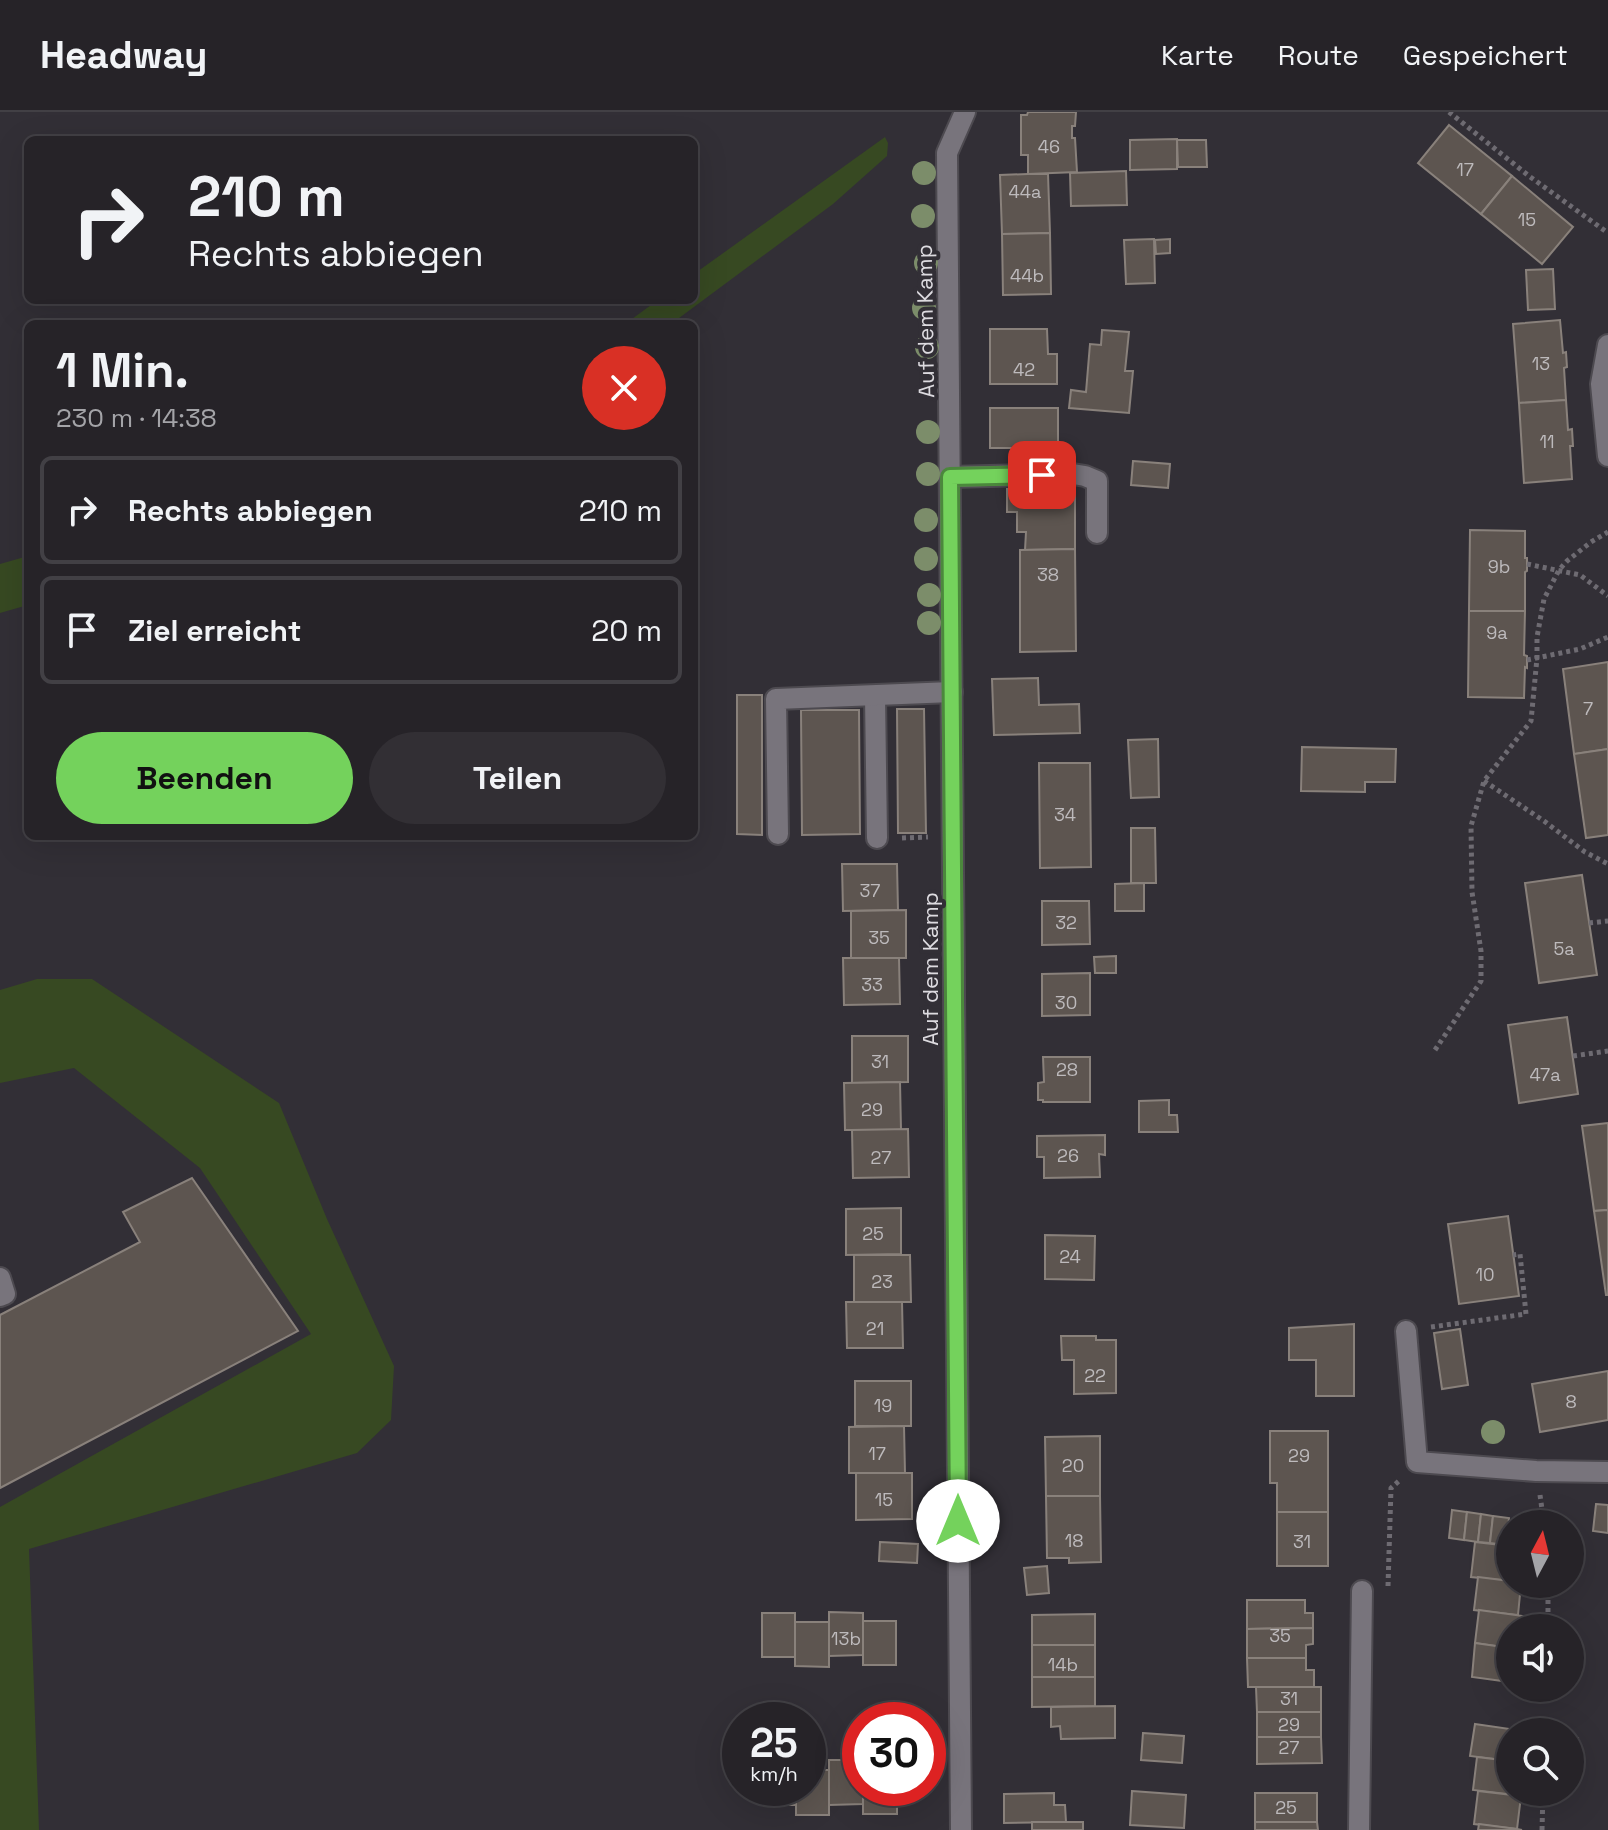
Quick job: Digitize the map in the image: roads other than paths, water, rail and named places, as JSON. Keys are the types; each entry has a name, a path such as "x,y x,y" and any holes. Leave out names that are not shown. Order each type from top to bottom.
{"street":[{"name":"Auf dem Kamp","path":"961,1830 947,153 965,112"},
{"path":"1608,345 1601,384 1608,456"},
{"path":"950,477 1085,476 1097,481 1097,533"},
{"path":"778,834 776,699 952,692"},
{"path":"875,696 877,838"},
{"path":"0,1278 5,1294 0,1296"},
{"path":"1406,1331 1417,1462 1536,1471 1608,1472"},
{"path":"1359,1830 1362,1591"}]}
